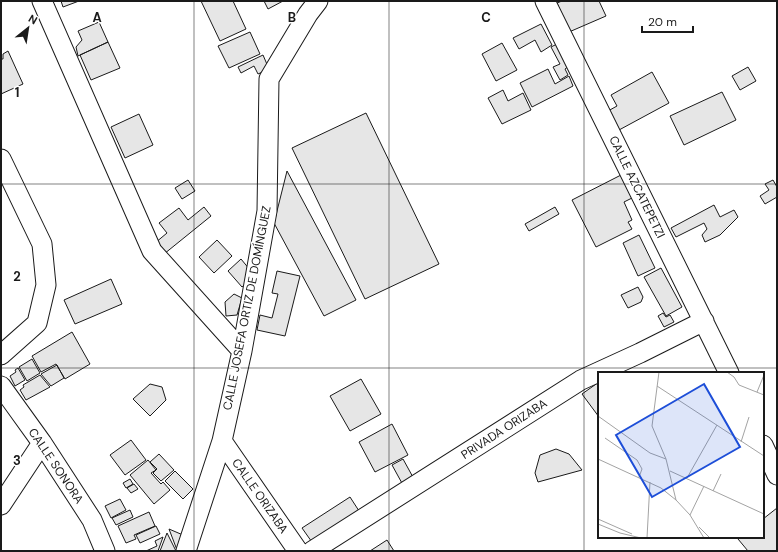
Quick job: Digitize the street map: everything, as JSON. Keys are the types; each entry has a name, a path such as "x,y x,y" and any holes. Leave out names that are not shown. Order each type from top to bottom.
{"street":[{"path":"42,1 152,251 242,351"},
{"name":"CALLE JOSEFA ORTIZ DE DOMÍNGUEZ","path":"186,551 222,441 242,351 267,211 269,79 308,14 318,1"},
{"name":"CALLE AZCATEPETZI","path":"545,1 729,372"},
{"path":"1,159 42,244 46,285 37,323 1,355"},
{"name":"PRIVADA ORIZABA","path":"598,372 704,321"},
{"name":"PRIVADA ORIZABA","path":"312,551 581,380 598,372"},
{"name":"CALLE SONORA","path":"1,386 42,443 92,520 105,551"},
{"name":"CALLE ORIZABA","path":"222,441 298,551"},
{"path":"1,505 42,443"},
{"path":"764,447 777,475"}],"building":[{"path":"61,1 79,1 63,7"},
{"path":"201,1 233,1 246,29 220,41"},
{"path":"264,1 283,1 268,9"},
{"path":"562,1 599,1 606,16 569,32 557,3"},
{"path":"99,22 108,42 78,56 76,47 82,40 78,31"},
{"path":"541,24 552,45 541,52 535,40 519,49 513,38"},
{"path":"250,32 260,54 229,68 218,46"},
{"path":"108,42 120,68 91,80 80,55"},
{"path":"502,43 517,70 496,81 482,54"},
{"path":"557,44 569,66 565,69 568,75 560,80 553,67 560,64 551,47"},
{"path":"8,51 23,84 1,94 1,59 3,59 3,54"},
{"path":"263,55 269,69 258,74 254,66 241,73 238,67"},
{"path":"748,67 756,81 740,90 732,76"},
{"path":"548,69 555,84 569,76 573,86 532,107 520,83"},
{"path":"652,72 669,103 619,130 608,111 617,106 611,95"},
{"path":"503,90 508,101 523,93 531,110 502,124 488,98"},
{"path":"722,92 736,120 684,145 670,116"},
{"path":"366,113 439,264 365,299 292,148"},
{"path":"139,114 153,145 125,158 111,127"},
{"path":"287,171 356,300 324,316 274,223"},
{"path":"621,175 632,198 624,202 632,220 628,222 632,229 596,247 572,200"},
{"path":"188,180 195,191 182,199 175,188"},
{"path":"773,180 777,187 777,197 765,204 760,196 769,190 765,184"},
{"path":"714,205 720,217 734,210 738,217 720,235 705,242 702,235 707,229 704,223 676,237 671,228"},
{"path":"204,207 211,216 164,254 155,243 167,233 159,223 179,208 188,220"},
{"path":"555,207 559,214 529,231 525,224"},
{"path":"639,235 655,268 638,276 623,243"},
{"path":"217,240 232,256 214,273 199,257"},
{"path":"241,259 255,276 242,287 228,271"},
{"path":"661,268 682,307 666,316 644,277"},
{"path":"277,271 300,276 285,336 257,330 260,315 272,318 278,294 272,293"},
{"path":"111,279 122,304 75,324 64,300"},
{"path":"638,287 643,297 641,302 628,308 621,295"},
{"path":"234,294 242,298 237,315 226,316 225,302"},
{"path":"663,313 666,317 670,315 674,322 664,327 658,316"},
{"path":"72,332 90,364 65,379 56,364 41,372 32,356"},
{"path":"32,359 40,373 27,381 19,367"},
{"path":"57,365 64,378 51,386 41,374"},
{"path":"18,368 25,380 15,386 10,376 16,372 15,370"},
{"path":"40,375 50,387 26,400 20,390 24,387 23,385"},
{"path":"361,379 381,414 350,431 330,396"},
{"path":"598,383 598,416 582,394"},
{"path":"150,384 162,387 166,400 150,416 133,399"},
{"path":"392,424 408,455 375,472 359,442"},
{"path":"131,440 146,460 125,475 110,455"},
{"path":"556,449 569,454 582,470 538,482 535,473 540,455"},
{"path":"159,454 174,470 161,481 153,473 157,469 150,462"},
{"path":"403,459 414,479 403,485 392,465"},
{"path":"148,460 156,470 151,473 161,484 163,482 170,490 154,504 130,475"},
{"path":"175,471 193,489 183,499 165,481"},
{"path":"130,479 133,484 126,488 123,483"},
{"path":"134,484 138,489 131,493 127,488"},
{"path":"350,497 361,514 314,545 302,528"},
{"path":"120,499 126,510 111,518 105,506"},
{"path":"777,508 777,551 748,551 738,539 764,538 764,518"},
{"path":"130,510 133,517 116,525 112,518"},
{"path":"149,512 155,526 134,535 136,539 126,543 118,526"},
{"path":"156,526 160,534 140,543 136,535"},
{"path":"169,529 183,535 177,550"},
{"path":"167,533 176,551 160,551"},
{"path":"163,537 158,551 146,551 157,546 155,541"},
{"path":"387,540 394,551 370,551"}]}
